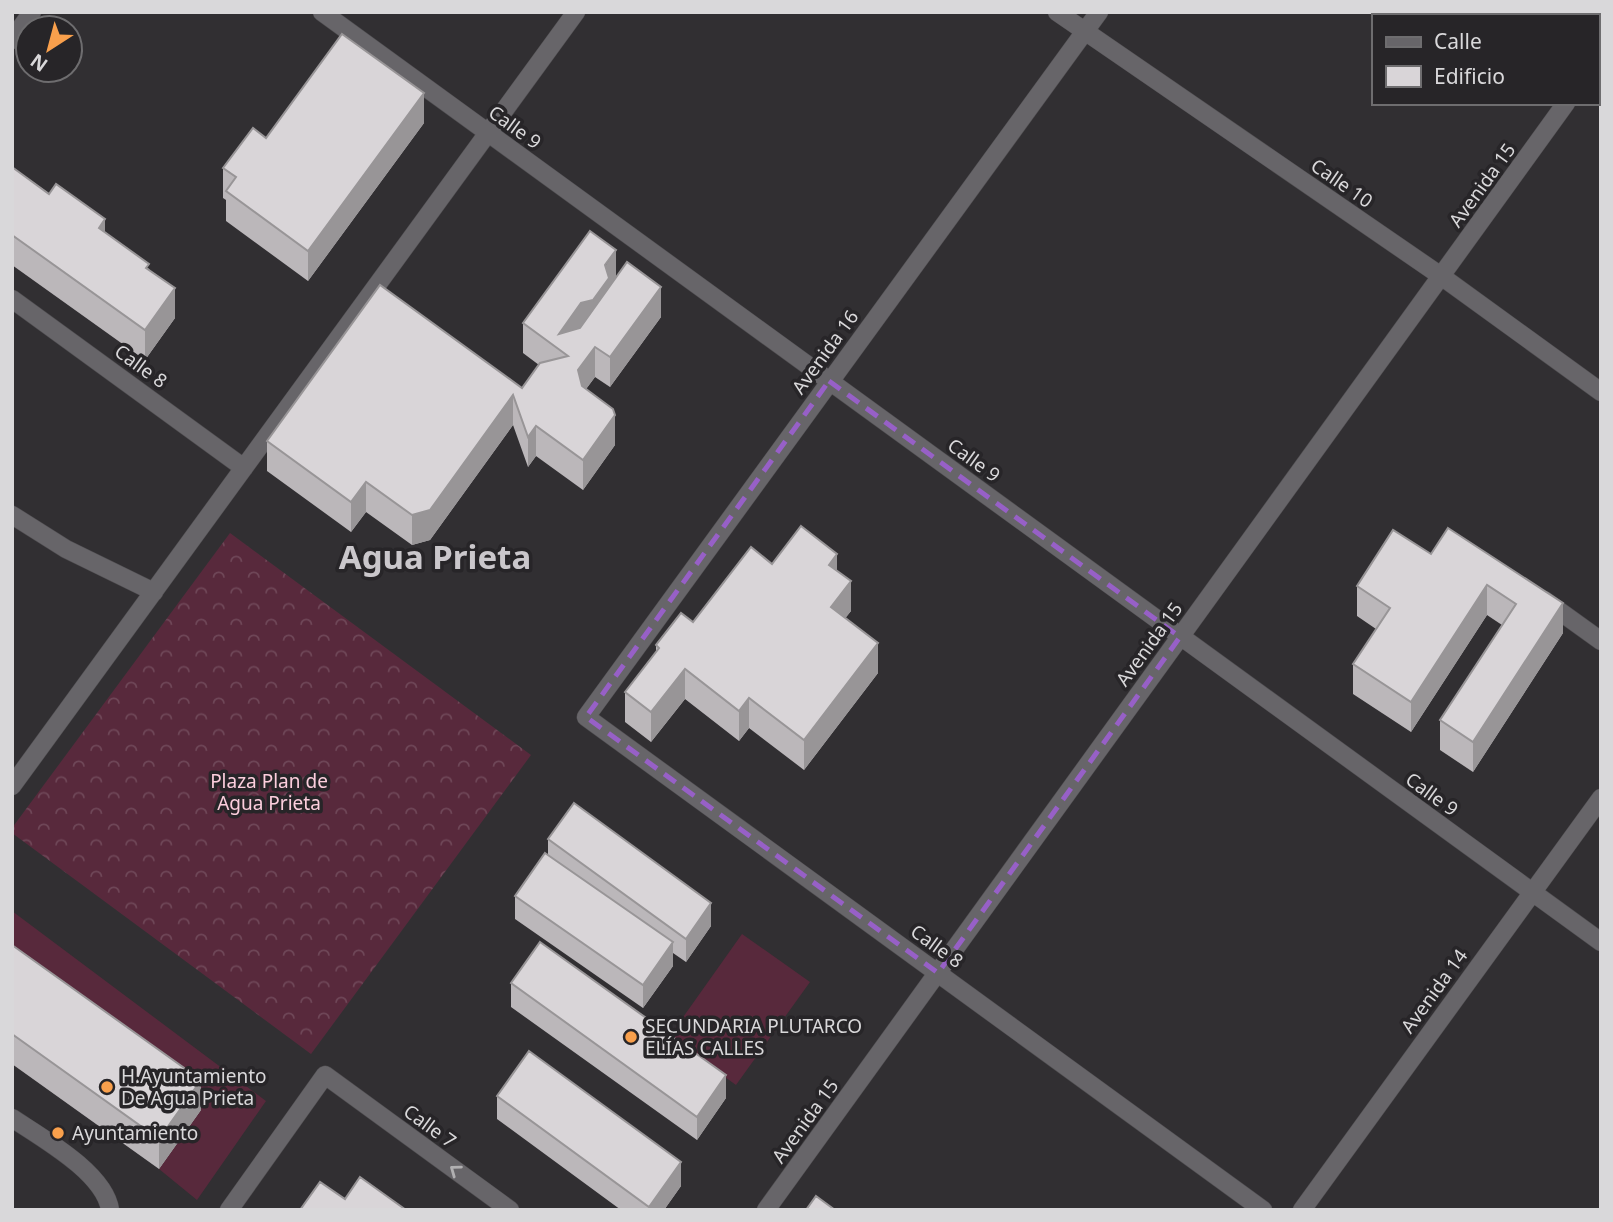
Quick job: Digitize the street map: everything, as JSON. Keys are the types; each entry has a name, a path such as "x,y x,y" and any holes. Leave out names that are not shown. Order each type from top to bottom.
{"street":[{"path":"12,40 32,12"},
{"name":"Calle 9","path":"322,12 1601,942"},
{"path":"12,786 576,12"},
{"name":"Calle 10","path":"1056,12 1441,276 1601,392"},
{"name":"Avenida 16","path":"586,717 1099,12"},
{"name":"Avenida 15","path":"766,1210 1565,105"},
{"name":"Calle 8","path":"12,299 244,468"},
{"path":"12,515 66,549 154,592"},
{"path":"1533,592 1601,641"},
{"name":"Calle 8","path":"586,717 1263,1210"},
{"name":"Avenida 14","path":"1302,1210 1601,798"},
{"name":"Calle 7","path":"229,1210 325,1075 510,1210"},
{"path":"12,1118 96,1178 108,1198 110,1210"}],"highlighted area":[{"path":"829,381 1180,637 938,973 586,717"}],"green space":[{"name":"Plaza Plan de Agua Prieta","path":"230,533 531,755 311,1054 12,833 12,828"},
{"path":"12,911 266,1101 197,1200 159,1169 201,1110 12,975"},
{"path":"742,934 810,982 736,1085 669,1037"}],"building":[{"path":"342,34 424,93 308,251 226,191 236,177 223,168 253,128 266,138"},
{"path":"12,167 49,194 56,184 105,219 99,228 149,264 146,268 175,288 145,330 12,235"},
{"path":"590,231 616,250 605,265 609,278 593,300 581,303 559,334 580,328 627,262 661,287 610,357 595,347 578,370 582,386 613,409 615,415 583,460 536,426 528,437 513,395 430,510 412,515 366,482 351,502 267,441 380,285 522,388 540,363 568,356 523,323"},
{"path":"801,526 837,554 829,565 851,581 831,607 878,643 804,740 749,698 739,711 685,669 651,712 625,692 659,648 656,645 681,613 693,622 751,547 772,564"},
{"path":"1448,528 1563,603 1473,742 1440,720 1516,604 1487,585 1411,702 1353,664 1390,608 1357,586 1393,530 1431,554"},
{"path":"574,803 711,903 686,939 548,839"},
{"path":"545,853 673,942 643,985 515,896"},
{"path":"540,942 726,1075 697,1117 511,983"},
{"name":"H.Ayuntamiento De Agua Prieta","path":"12,945 201,1080 159,1139 12,1034"},
{"path":"529,1051 681,1162 649,1207 497,1096"},
{"path":"360,1177 406,1210 300,1210 320,1182 345,1199"},
{"path":"816,1196 835,1210 806,1210"}],"place":[{"name":"SECUNDARIA PLUTARCO ELÍAS CALLES","path":"631,1037"},
{"name":"H.Ayuntamiento De Agua Prieta","path":"107,1087"},
{"name":"Ayuntamiento","path":"58,1133"}],"district":[{"name":"Agua Prieta","path":"435,557"}]}
